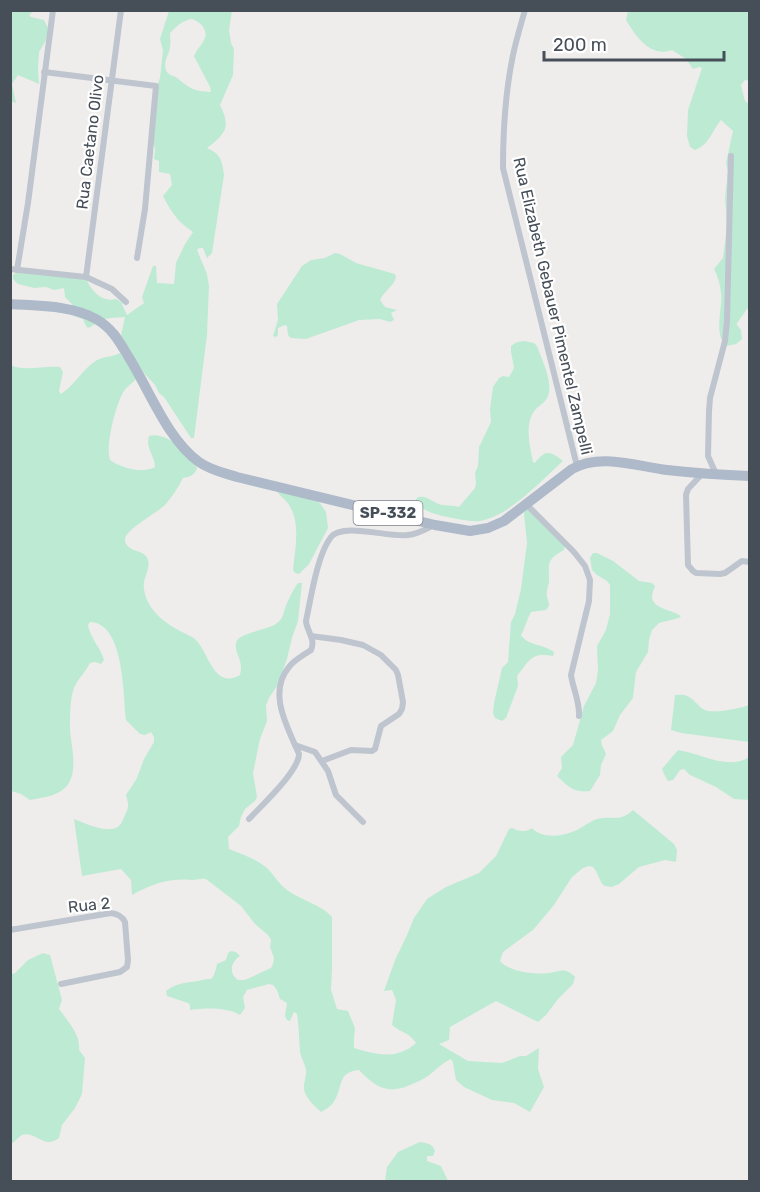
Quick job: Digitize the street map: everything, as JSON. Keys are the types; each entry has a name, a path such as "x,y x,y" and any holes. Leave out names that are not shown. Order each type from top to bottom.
{"main road":[{"name":"SP-332","path":"10,304 79,312 94,317 109,328 137,370 179,442 192,456 213,469 435,525 460,530 488,528 504,521 566,473 588,462 602,461 702,474 750,476"}],"street":[{"path":"53,10 28,203 14,269 86,277 112,289 126,302"},
{"name":"Rua Caetano Olivo","path":"86,277 121,10"},
{"name":"Rua Elizabeth Gebauer Pimentel Zampelli","path":"525,10 509,74 503,129 503,168 577,466"},
{"path":"44,72 156,86 145,209 137,258"},
{"path":"716,475 708,456 710,398 725,341 727,321 731,156"},
{"path":"702,474 688,489 686,495 688,565 696,573 720,574 742,561 750,562"},
{"path":"526,504 574,552 585,566 590,580 589,601 571,675 579,706 579,716"},
{"path":"249,819 274,792 299,758 279,700 280,687 288,668 311,650 313,644 306,621 314,581 331,537 337,532 348,530 406,536 418,534 435,525"},
{"path":"311,636 356,642 381,655 396,670 403,702 399,714 381,726 375,749 372,751 351,750 322,761"},
{"path":"295,745 315,752 328,771 336,795 363,822"},
{"name":"Rua 2","path":"10,930 111,913 123,919 128,960 125,969 61,984"}],"green space":[{"path":"11,11 33,11 29,15 44,20 48,28 46,40 39,52 39,84 18,75 12,84 16,103 11,101"},
{"path":"169,11 232,11 229,30 234,49 233,75 220,105 226,125 219,138 207,148 220,158 224,175 212,253 207,258 203,248 197,250 207,274 209,286 207,335 194,438 191,438 164,397 144,373 121,335 125,317 105,319 88,328 83,319 74,316 72,304 65,297 64,288 54,290 46,287 34,288 18,284 13,279 16,273 35,271 86,279 94,292 102,298 116,299 121,302 127,315 144,303 142,297 153,266 156,266 157,283 174,284 176,263 193,232 179,220 166,202 163,196 172,185 170,174 159,172 159,161 154,159 155,149 150,127 154,94 160,78 163,50 160,39","holes":["192,19 203,26 206,35 194,56 211,92 189,87 168,73 165,67 170,33 183,22"]},
{"path":"628,11 749,11 749,81 745,80 741,85 745,101 750,105 750,305 737,323 742,339 736,344 726,346 722,341 719,328 721,293 714,269 723,258 727,226 725,198 728,171 726,163 733,131 721,120 704,145 695,150 690,147 687,136 688,110 702,68 693,69 686,59 672,50 664,52 651,49 639,39 626,20"},
{"path":"335,253 356,263 395,274 393,283 380,300 385,307 397,310 391,313 394,320 390,322 380,319 359,320 306,339 291,338 285,325 278,328 276,337 273,336 278,320 277,304 302,266 311,260 325,258"},
{"path":"524,341 537,346 549,380 547,398 535,410 530,422 529,435 533,462 535,463 542,455 548,453 563,461 524,497 491,518 468,521 425,510 415,501 418,497 459,507 475,488 479,447 491,422 493,387 499,378 509,377 514,368 511,346"},
{"path":"120,353 137,377 124,391 118,405 110,435 110,460 132,469 144,470 155,467 148,440 149,436 156,435 177,445 197,468 192,475 183,478 165,505 126,536 126,544 144,554 148,559 149,566 144,589 153,610 170,625 193,637 218,674 224,678 231,678 240,675 241,665 236,647 238,639 279,621 298,583 302,583 298,621 287,659 277,686 266,705 267,721 260,739 253,773 257,797 245,809 239,826 228,837 229,849 263,865 287,890 332,917 331,990 337,1009 348,1011 355,1028 354,1048 371,1053 394,1054 416,1043 392,1025 396,1000 392,990 384,991 395,960 414,918 427,899 446,887 479,873 496,856 509,829 524,831 532,828 540,834 562,835 597,819 620,818 633,810 674,844 677,850 676,862 665,860 639,867 612,887 602,884 593,867 583,868 572,877 554,905 533,930 503,952 500,961 509,968 537,974 566,971 575,977 573,984 538,1022 496,1001 450,1027 449,1040 439,1044 468,1061 502,1063 526,1056 539,1048 538,1069 544,1087 530,1112 514,1103 492,1100 464,1087 456,1080 451,1059 424,1079 395,1089 382,1088 359,1070 352,1071 344,1077 333,1103 321,1112 305,1092 306,1070 300,1052 297,1014 294,1012 290,1021 287,1020 285,1016 287,1003 280,999 273,985 247,990 243,997 245,1008 240,1015 222,1009 190,1010 188,1003 167,996 166,991 176,985 212,978 217,964 226,960 231,951 240,956 234,961 232,968 238,980 245,980 271,968 274,958 270,947 271,940 241,906 206,879 169,881 132,895 131,880 121,869 82,876 74,819 103,829 119,826 128,809 126,795 154,742 151,732 145,735 140,734 126,720 123,679 116,647 110,634 101,626 90,622 88,625 104,660 101,664 90,663 76,684 72,695 70,729 73,771 71,779 61,791 42,798 30,800 11,791 10,365 22,368 60,367 63,372 59,391 61,394 92,363"},
{"path":"275,487 291,489 320,503 326,512 328,528 309,564 299,574 293,570 296,528 293,512"},
{"path":"528,509 565,544 564,550 550,563 547,593 549,606 546,610 531,612 521,635 524,639 554,652 553,656 535,656 517,676 518,686 506,718 502,721 495,718 494,703 502,668 508,662 511,622 521,589 527,543 524,514"},
{"path":"593,553 613,561 639,581 652,583 655,586 653,601 660,607 681,616 659,623 652,630 648,652 636,672 633,698 620,715 613,731 601,740 606,754 600,775 590,791 579,791 557,776 562,768 561,757 573,745 584,706 596,683 597,646 606,630 610,614 610,585 592,570 590,558"},
{"path":"675,695 688,696 707,711 749,705 749,742 671,730"},
{"path":"678,750 724,762 741,761 749,757 749,800 734,799 716,787 690,775 684,769 680,770 673,780 668,781 662,769"},
{"path":"43,953 50,955 62,1000 59,1009 76,1033 79,1050 85,1058 82,1094 62,1125 59,1138 49,1142 27,1134 22,1135 11,1144 11,973 14,974 28,960"},
{"path":"420,1142 433,1147 435,1151 433,1156 427,1156 427,1161 441,1166 448,1181 385,1181 387,1167 398,1152"}]}
